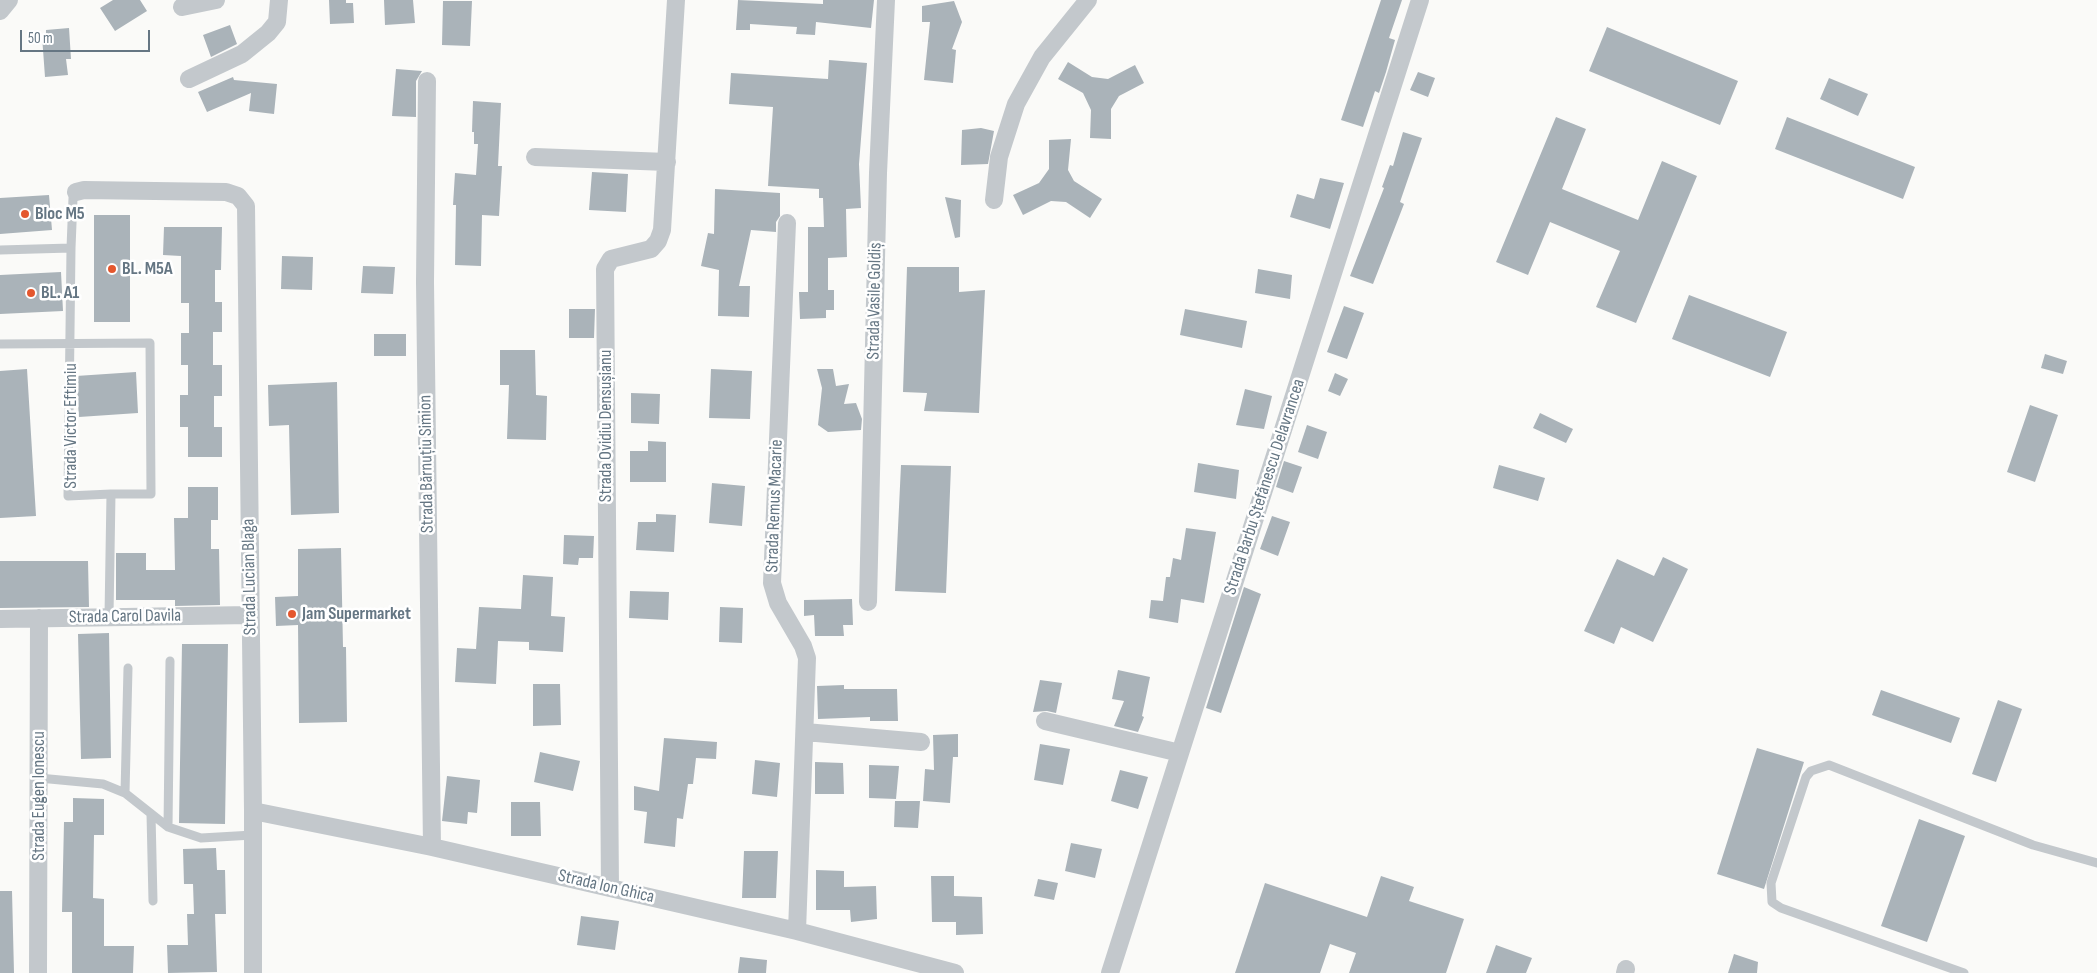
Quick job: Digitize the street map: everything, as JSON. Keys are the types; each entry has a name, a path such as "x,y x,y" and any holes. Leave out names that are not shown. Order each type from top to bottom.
{"street":[{"path":"0,11 9,0"},
{"path":"182,7 216,0"},
{"path":"189,79 242,54 268,33 277,22 279,0"},
{"name":"Strada Ovidiu Densușianu","path":"610,888 605,269 611,259 651,249 658,241 662,230 676,0"},
{"name":"Strada Vasile Goldiș","path":"868,602 878,173 886,0"},
{"path":"994,200 999,157 1016,104 1042,57 1088,0"},
{"name":"Strada Barbu Ștefănescu Delavrancea","path":"1110,973 1420,0"},
{"name":"Strada Bărnuțiu Simion","path":"427,81 425,282 432,847"},
{"path":"535,157 667,162"},
{"name":"Strada Victor Eftimiu","path":"76,192 84,190 226,192"},
{"name":"Strada Lucian Blaga","path":"226,192 238,196 246,206 253,973"},
{"name":"Strada Remus Macarie","path":"787,223 772,583 778,603 807,658 797,931"},
{"name":"Strada Carol Davila","path":"0,619 250,615"},
{"name":"Strada Eugen Ionescu","path":"38,973 39,618"},
{"path":"1045,721 1180,753"},
{"path":"805,732 920,742"},
{"name":"Strada Ion Ghica","path":"253,811 432,847 797,931 956,973"}],"lane":[{"name":"Strada Victor Eftimiu","path":"76,192 73,198 71,248 68,496 111,494"},
{"path":"0,250 71,248"},
{"path":"71,344 150,343 151,494 111,494 109,616"},
{"name":"Strada Victor Eftimiu","path":"0,344 71,344"},
{"path":"168,827 170,661"},
{"path":"126,793 128,668"},
{"path":"1964,973 1781,908 1772,902 1771,883 1806,777 1811,771 1829,765 2033,845 2097,864"},
{"path":"39,778 103,784 126,793 168,827 201,838 253,835"},
{"path":"151,814 153,901"}],"building":[{"path":"113,0 140,0 147,11 115,31 100,8"},
{"path":"329,0 346,0 346,3 353,3 354,23 330,24"},
{"path":"384,0 413,0 415,23 385,25"},
{"path":"738,0 823,4 823,0 874,0 871,28 816,22 815,35 796,34 797,27 750,24 750,30 736,30"},
{"path":"1381,0 1402,0 1389,38 1395,40 1386,72 1379,93 1375,91 1363,127 1341,120"},
{"path":"443,1 472,1 470,46 442,45"},
{"path":"954,1 962,22 952,49 956,50 953,83 924,80 930,22 922,22 922,6"},
{"path":"230,25 237,44 211,57 203,35"},
{"path":"1607,27 1738,81 1720,125 1589,71"},
{"path":"69,28 71,59 66,59 68,75 45,77 42,36 46,36 46,30"},
{"path":"829,60 867,63 859,164 861,208 846,209 847,257 828,258 828,290 834,290 834,310 826,310 826,318 800,319 799,292 808,292 808,227 824,227 823,198 819,198 819,189 768,186 773,107 729,104 731,73 828,79"},
{"path":"1068,62 1092,77 1108,79 1135,65 1144,83 1119,96 1111,109 1111,139 1090,138 1091,110 1083,93 1058,79"},
{"path":"396,69 422,71 416,81 416,117 392,116"},
{"path":"1418,72 1435,78 1428,97 1410,90"},
{"path":"233,77 234,80 277,84 274,114 249,111 251,93 207,112 198,92"},
{"path":"1829,78 1868,94 1858,116 1820,99"},
{"path":"473,101 501,103 498,166 502,166 499,216 482,215 481,266 455,265 456,205 453,205 455,173 476,175 478,144 474,144 474,132 472,132"},
{"path":"1556,117 1586,129 1562,189 1638,220 1662,161 1697,176 1636,323 1596,307 1620,251 1550,222 1528,275 1496,262"},
{"path":"1787,117 1915,167 1903,199 1775,149"},
{"path":"981,128 994,131 988,164 961,165 962,130"},
{"path":"1403,132 1422,138 1400,202 1404,204 1373,284 1350,276 1384,188 1382,187 1390,165 1393,166"},
{"path":"1071,139 1068,170 1074,181 1102,199 1090,218 1066,202 1051,201 1023,215 1013,195 1039,183 1049,169 1049,140"},
{"path":"592,172 628,174 626,212 589,210"},
{"path":"1320,178 1344,183 1330,229 1290,217 1297,194 1314,199"},
{"path":"715,189 780,193 780,216 776,222 776,232 751,230 739,286 750,286 749,317 718,316 719,270 701,266 708,233 714,234"},
{"name":"Bloc M5","path":"49,195 52,230 0,234 0,198"},
{"path":"945,197 961,200 960,237 955,238"},
{"name":"BL. M5A","path":"94,215 130,215 130,322 94,322"},
{"path":"164,227 222,227 221,270 215,270 215,302 222,302 222,332 213,332 213,365 222,365 222,396 214,396 214,427 222,427 222,457 188,457 188,427 180,427 180,395 188,395 188,365 181,365 181,333 189,333 189,303 181,303 181,256 163,255"},
{"path":"282,256 313,257 312,290 281,289"},
{"path":"363,266 395,267 393,294 361,293"},
{"path":"907,267 959,267 959,292 985,290 979,413 924,411 927,393 903,392"},
{"path":"1258,269 1292,275 1290,299 1255,293"},
{"name":"BL. A1","path":"61,272 63,311 0,314 0,275"},
{"path":"1689,295 1787,332 1770,377 1672,339"},
{"path":"1344,306 1364,313 1347,359 1327,352"},
{"path":"569,309 595,309 594,338 569,338"},
{"path":"1185,309 1247,321 1242,348 1180,335"},
{"path":"374,334 406,334 406,356 374,356"},
{"path":"500,350 535,350 536,395 547,396 546,440 507,439 509,385 500,385"},
{"path":"2045,354 2067,361 2063,374 2041,368"},
{"path":"27,369 36,516 0,518 0,371"},
{"path":"711,369 752,371 750,419 709,418"},
{"path":"817,369 833,369 836,386 849,384 844,404 856,403 862,419 861,430 828,432 818,425 822,388"},
{"path":"136,372 138,413 79,417 76,376"},
{"path":"1335,373 1348,379 1340,396 1328,391"},
{"path":"337,382 339,513 291,515 289,425 269,426 268,385"},
{"path":"1245,389 1272,396 1264,429 1236,425"},
{"path":"631,393 660,394 659,424 631,423"},
{"path":"2030,405 2058,415 2035,482 2007,472"},
{"path":"1540,413 1573,429 1566,443 1533,428"},
{"path":"1307,425 1327,432 1318,459 1298,452"},
{"path":"648,441 666,442 666,482 630,482 630,451 648,451"},
{"path":"1284,461 1302,467 1293,493 1276,487"},
{"path":"1198,463 1239,470 1236,499 1194,492"},
{"path":"901,465 951,466 946,593 895,591"},
{"path":"1499,465 1545,478 1538,501 1493,488"},
{"path":"712,483 745,486 742,526 709,523"},
{"path":"188,487 218,487 218,520 211,520 211,549 219,549 220,605 175,606 175,600 116,600 116,553 146,553 146,570 175,570 174,518 188,518"},
{"path":"656,514 676,515 674,552 636,550 638,522 656,522"},
{"path":"1272,516 1290,522 1278,556 1260,549"},
{"path":"1186,528 1216,532 1204,603 1181,599 1178,623 1149,618 1151,600 1163,601 1166,577 1170,577 1173,558 1181,560"},
{"path":"564,535 594,536 593,558 579,558 578,565 563,564"},
{"path":"341,548 343,647 346,647 347,722 299,723 298,625 276,626 275,597 298,596 298,549"},
{"path":"1663,557 1688,569 1653,642 1621,627 1614,644 1584,631 1617,559 1654,576"},
{"path":"0,561 88,561 89,607 0,608"},
{"path":"523,575 553,577 551,616 565,617 563,652 529,650 529,642 498,641 496,684 455,682 457,648 476,649 479,607 521,609"},
{"path":"1244,587 1261,594 1221,713 1206,708"},
{"path":"630,591 669,592 668,620 629,618"},
{"path":"852,599 853,625 843,625 844,636 815,636 814,615 804,616 804,600"},
{"path":"720,607 743,608 742,643 719,642"},
{"path":"109,633 111,758 81,759 78,634"},
{"path":"182,644 228,644 225,824 179,823"},
{"path":"1118,670 1150,677 1142,716 1144,717 1138,732 1114,726 1124,701 1112,699"},
{"path":"1040,680 1062,683 1056,713 1047,711 1033,712"},
{"path":"533,684 560,684 561,725 533,726"},
{"path":"844,685 844,689 897,689 898,721 870,721 870,717 818,719 817,686"},
{"path":"1881,690 1960,718 1951,743 1872,715"},
{"path":"1998,700 2022,709 1996,782 1972,774"},
{"path":"958,734 958,757 953,757 950,803 923,801 925,769 934,770 933,735"},
{"path":"664,738 717,742 716,759 696,758 693,784 688,784 683,819 677,818 675,847 644,843 647,812 634,810 634,786 659,791"},
{"path":"1040,744 1070,749 1063,785 1034,780"},
{"path":"1757,748 1804,762 1764,889 1717,874"},
{"path":"540,752 580,761 573,791 534,782"},
{"path":"755,760 780,763 777,797 752,794"},
{"path":"815,762 843,763 844,794 815,794"},
{"path":"869,765 899,766 896,799 869,798"},
{"path":"1120,770 1148,777 1138,809 1111,801"},
{"path":"447,776 480,780 477,813 468,812 467,824 442,821"},
{"path":"73,798 104,799 104,835 94,835 93,898 104,899 104,946 134,946 133,973 72,973 72,912 62,912 64,822 73,822"},
{"path":"895,801 920,801 918,828 894,827"},
{"path":"511,802 540,802 541,836 511,836"},
{"path":"1919,819 1965,836 1927,942 1881,926"},
{"path":"1071,843 1102,849 1095,878 1065,871"},
{"path":"216,848 217,870 225,870 226,914 215,914 217,972 168,973 167,945 188,945 187,914 194,914 193,884 184,884 183,849"},
{"path":"744,851 778,851 776,898 742,898"},
{"path":"816,870 844,871 844,887 876,886 877,919 851,922 850,910 816,910"},
{"path":"931,876 954,876 954,896 982,897 983,934 956,935 956,922 932,922"},
{"path":"1381,876 1414,887 1409,901 1464,919 1446,973 1349,973 1356,953 1330,944 1320,973 1235,973 1265,883 1367,917"},
{"path":"1038,879 1058,883 1054,900 1034,896"},
{"path":"0,891 12,891 14,973 0,973"},
{"path":"581,916 619,921 615,950 577,945"},
{"path":"1496,945 1532,958 1526,973 1486,973"},
{"path":"1734,954 1758,962 1757,973 1728,973"},
{"path":"740,957 767,960 766,973 738,973"}],"place":[{"name":"Bloc M5","path":"25,214"},
{"name":"BL. M5A","path":"112,269"},
{"name":"BL. A1","path":"31,293"},
{"name":"Jam Supermarket","path":"292,614"}]}
